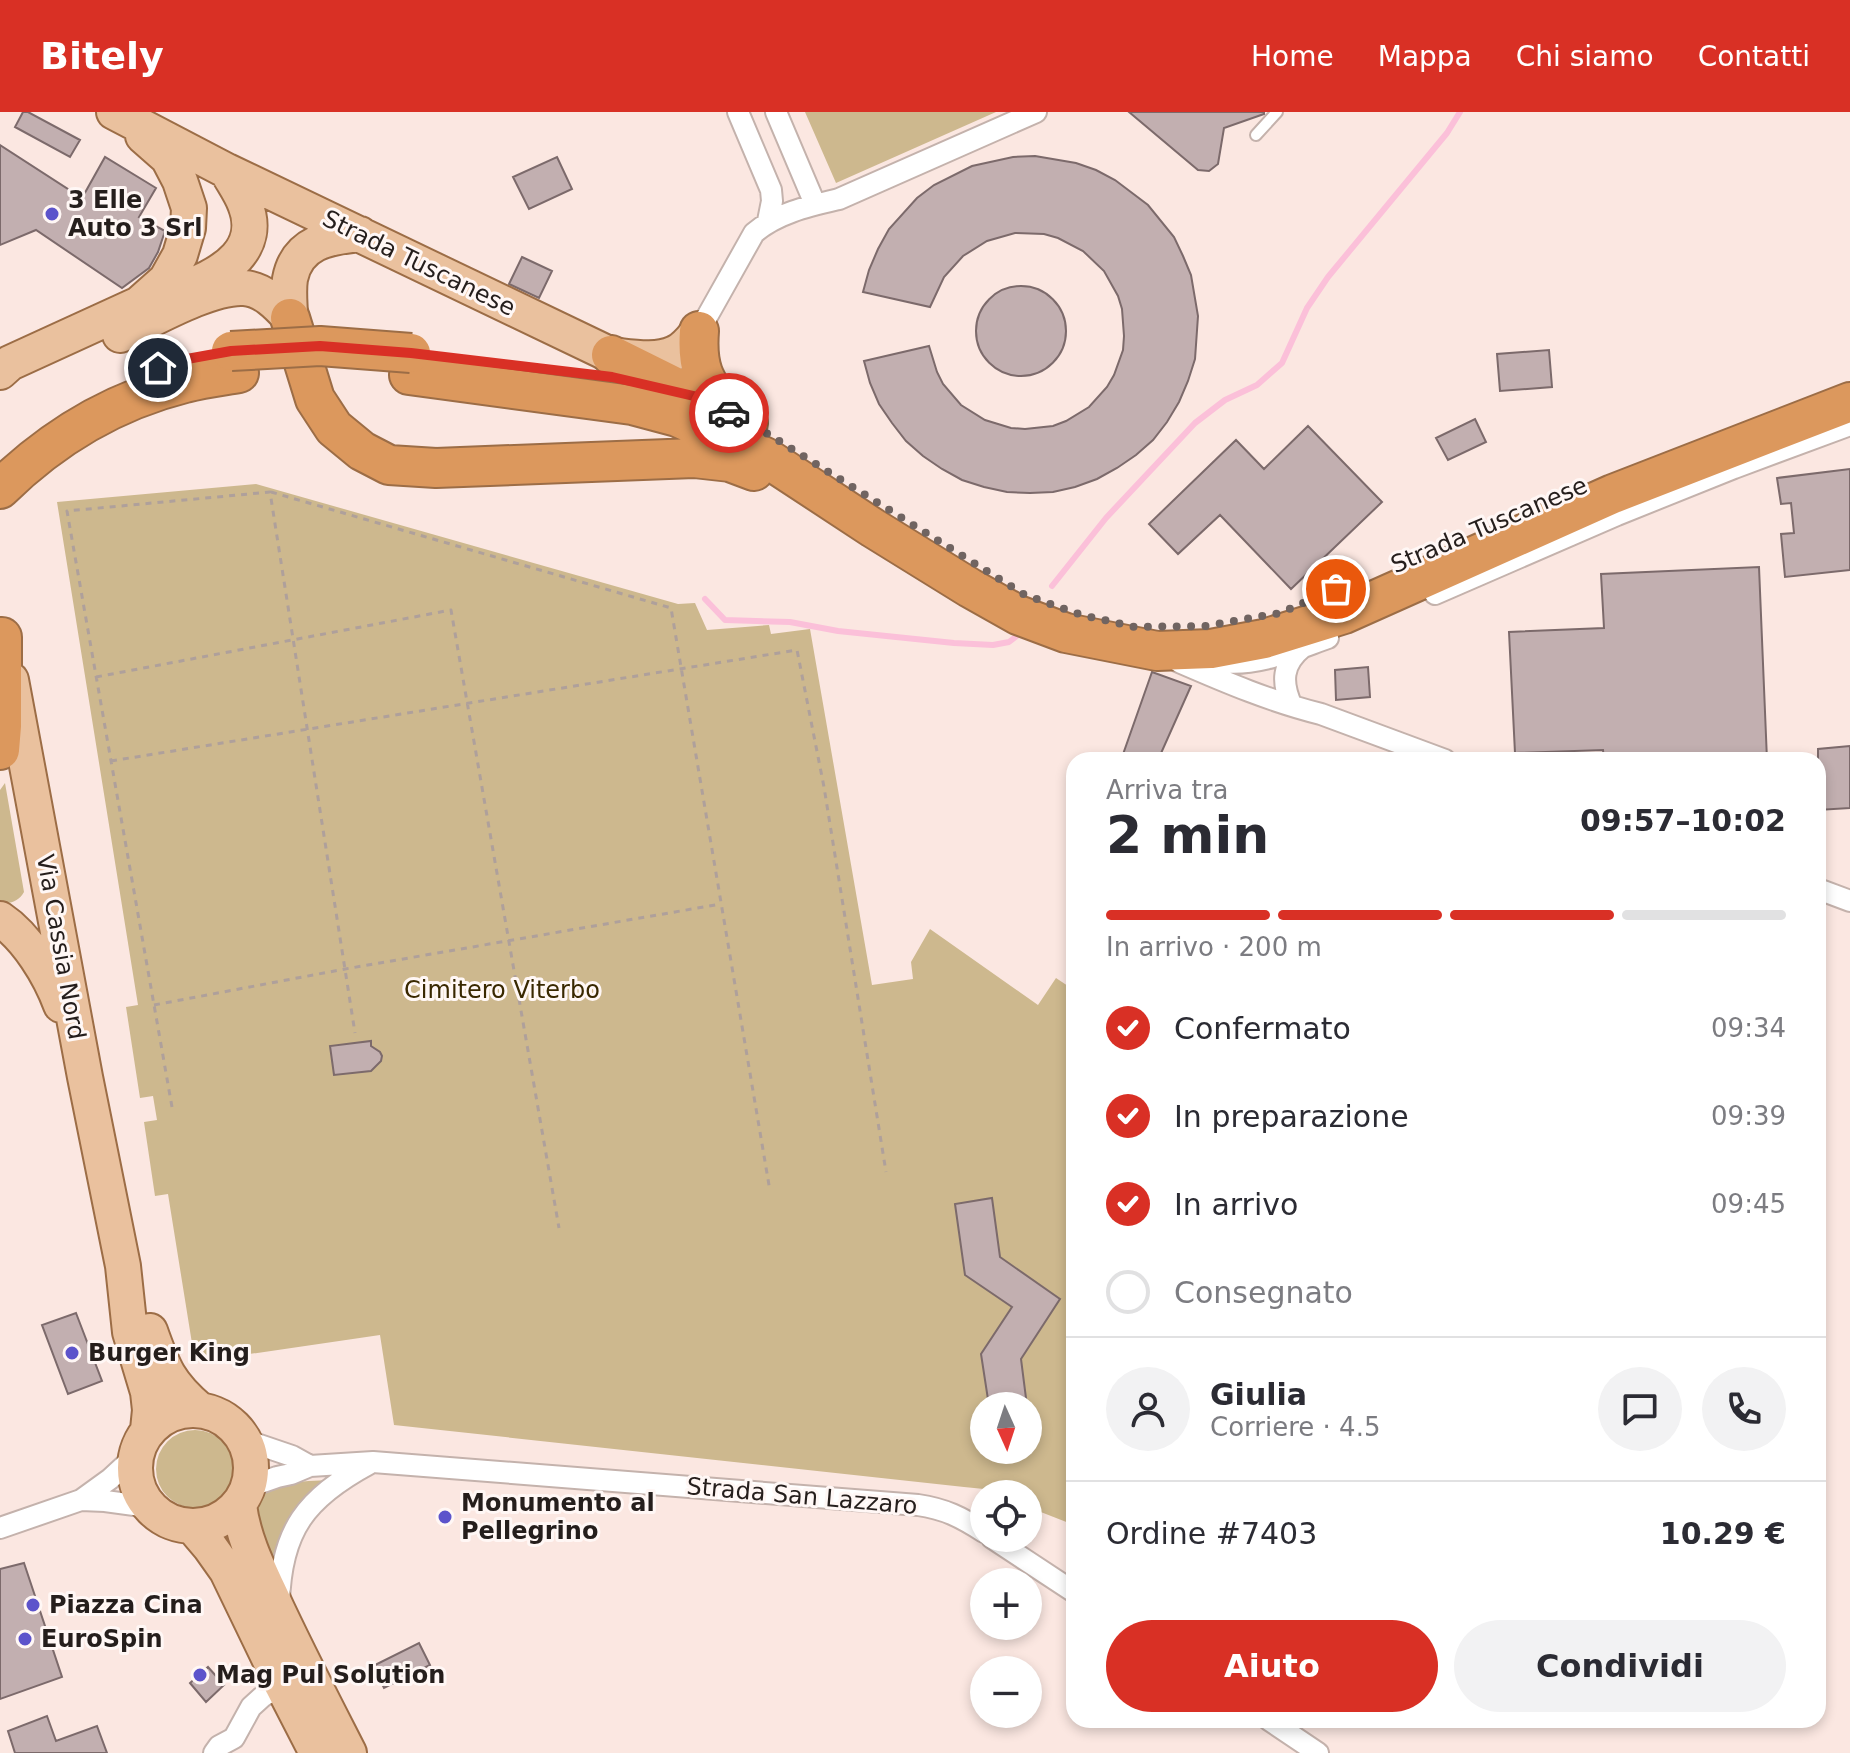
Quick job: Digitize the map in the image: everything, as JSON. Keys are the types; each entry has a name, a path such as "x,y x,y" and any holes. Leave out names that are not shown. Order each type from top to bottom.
{"highway":[{"path":"290,318 315,399 334,428 362,451 389,465 436,468 694,458 730,462 761,473 873,528"},
{"path":"699,331 698,360 713,393 712,404"},
{"path":"611,355 712,404"},
{"path":"9,462 142,396 185,383 235,362 321,368 410,364 612,377 712,404"},
{"path":"410,364 531,390 632,405 677,417 765,457 873,528"},
{"name":"Strada Tuscanese","path":"712,404 781,442 1025,595 1082,615 1135,627 1206,626 1280,613 1647,458 1850,378"},
{"name":"Strada Tuscanese","path":"873,528 1018,615 1066,633 1192,655 1264,639 1344,614 1613,494 1850,402"},
{"path":"0,750 1,633"}],"main road":[{"path":"3,373 139,304 204,280 229,267 244,250 250,228 246,206 227,171 119,114"},
{"path":"119,114 168,158 189,208 188,228 180,255 166,280 139,304"},
{"name":"Strada Tuscanese","path":"227,171 611,355"},
{"path":"290,318 290,279 299,257 314,244 334,236 360,234"},
{"path":"3,373 215,291 246,288 272,299 290,318"},
{"path":"611,355 661,357 674,354 699,331"},
{"name":"Via Cassia Nord","path":"1,633 22,728 85,1077 123,1266 130,1332 148,1392 150,1410 135,1476 138,1489 149,1507"},
{"path":"0,910 15,912 32,905 43,894 48,879"},
{"path":"0,919 11,927 54,985 85,1077"},
{"name":"Via Cassia Nord","path":"123,1266 163,1367 173,1384 200,1410 229,1422 245,1440"},
{"path":"142,1442 168,1415 178,1411 200,1410"},
{"path":"245,1440 251,1456 252,1472 244,1496 241,1521 247,1541 279,1615 349,1753"},
{"path":"149,1507 161,1518 193,1527 220,1521 244,1496"},
{"path":"193,1527 227,1571 317,1753"}],"street":[{"path":"157,112 162,122 190,151"},
{"path":"738,112 771,190 768,221"},
{"path":"776,112 815,204"},
{"path":"699,331 754,233 768,221 839,199 1036,112"},
{"name":"Strada Tuscanese","path":"1192,655 1226,663 1269,658 1303,647 1357,628 1617,515 1850,425"},
{"path":"1292,706 1287,695 1285,674 1293,655 1303,647"},
{"path":"1192,655 1232,685 1423,752"},
{"path":"1826,892 1850,901"},
{"name":"Strada San Lazzaro","path":"245,1440 292,1456 310,1466"},
{"path":"0,1528 81,1500 110,1479 142,1442"},
{"path":"279,1615 282,1564 295,1526 324,1493 343,1478 373,1462"},
{"name":"Strada San Lazzaro","path":"244,1496 277,1477 310,1466 373,1462 918,1505 939,1508 970,1523"},
{"path":"81,1500 149,1507"},
{"path":"1013,1552 1066,1587"},
{"path":"214,1753 219,1746 234,1738 251,1707 282,1685"},
{"path":"1281,1728 1318,1753"}],"lane":[{"path":"1256,135 1277,112"}],"path":[{"path":"270,492 355,1033"},
{"path":"172,1107 67,511 270,492 671,608 770,1191"},
{"path":"96,677 451,610 559,1228"},
{"path":"111,761 797,650 824,787 886,1172"},
{"path":"154,1005 721,904"}],"green space":[{"path":"805,112 996,112 836,183"},
{"name":"Cimitero Viterbo","path":"256,484 678,604 695,603 707,630 769,625 771,634 810,629 872,985 913,979 911,962 930,929 1038,1005 1056,978 1066,985 1066,1522 1042,1512 1042,1480 970,1480 970,1487 394,1425 380,1335 195,1362 168,1194 155,1196 144,1122 157,1120 153,1096 140,1098 126,1007 138,1005 57,502"},
{"path":"5,783 24,892 11,903 0,902 0,790"},
{"path":"195,1430 210,1433 227,1447 234,1469 231,1484 217,1501 195,1508 180,1505 163,1491 156,1469 159,1454 173,1437"},
{"path":"330,1480 275,1565 252,1512 256,1501 264,1493 284,1484"}],"building":[{"path":"23,112 80,140 70,157 15,127"},
{"path":"1129,112 1264,114 1224,128 1218,164 1209,171 1198,170"},
{"name":"3 Elle Auto 3 Srl","path":"0,145 82,198 105,157 156,188 139,217 165,231 149,268 122,288 36,230 0,245"},
{"path":"1035,156 1076,163 1115,180 1148,205 1174,237 1191,275 1198,316 1195,359 1179,402 1167,422 1136,455 1097,479 1075,487 1053,492 1007,492 962,480 923,456 906,441 879,404 864,361 929,346 943,384 961,405 985,420 1011,428 1053,426 1089,407 1107,387 1123,350 1122,309 1104,271 1083,251 1058,238 1015,233 987,241 963,256 944,277 930,307 863,292 869,270 889,229 917,198 934,185 972,166 1013,157"},
{"path":"557,157 572,189 529,209 513,177"},
{"path":"522,257 552,271 539,298 509,284"},
{"path":"1021,286 1038,289 1053,299 1063,314 1066,331 1063,348 1053,363 1038,373 1021,376 1004,373 989,363 979,348 976,331 979,314 989,299 1004,289"},
{"path":"1549,350 1552,387 1500,391 1497,354"},
{"path":"1475,419 1486,442 1448,460 1436,438"},
{"path":"1308,426 1382,502 1291,589 1220,515 1178,554 1149,524 1236,440 1264,469"},
{"path":"1850,469 1850,570 1785,577 1781,534 1794,533 1791,503 1781,504 1777,478"},
{"path":"1759,567 1767,752 1515,752 1509,632 1604,628 1601,574"},
{"path":"1368,667 1370,697 1336,700 1335,670"},
{"path":"1152,672 1191,686 1162,752 1124,752"},
{"path":"1850,746 1850,808 1826,810 1826,752 1818,752 1818,749"},
{"path":"371,1041 371,1046 382,1056 371,1071 334,1075 330,1046"},
{"path":"992,1198 1000,1257 1060,1299 1021,1359 1025,1392 987,1392 981,1354 1012,1307 965,1275 955,1204"},
{"name":"Burger King","path":"76,1313 102,1381 68,1394 42,1325"},
{"name":"EuroSpin","path":"24,1563 62,1677 0,1699 0,1569"},
{"path":"419,1643 430,1665 384,1688 373,1666"},
{"path":"208,1667 224,1685 206,1702 190,1683"},
{"path":"47,1716 56,1741 97,1726 107,1753 15,1753 8,1731"}],"waterway":[{"path":"1052,586 1106,518 1195,423 1225,400 1257,385 1282,363 1307,308 1328,277 1447,133 1460,112"},
{"path":"705,599 725,620 790,622 838,631 993,645 1009,642 1018,635"}],"way so far":[{"path":"729,413 768,434 1025,595 1082,615 1135,627 1206,626 1280,613 1336,589"}],"place":[{"name":"3 Elle Auto 3 Srl","path":"52,214"},
{"name":"Burger King","path":"72,1353"},
{"name":"Monumento al Pellegrino","path":"445,1517"},
{"name":"Piazza Cina","path":"33,1605"},
{"name":"EuroSpin","path":"25,1639"},
{"name":"Mag Pul Solution","path":"200,1675"}],"route":[{"path":"158,368 176,361 231,351 320,346 411,353 612,377 698,397 729,413"}]}
